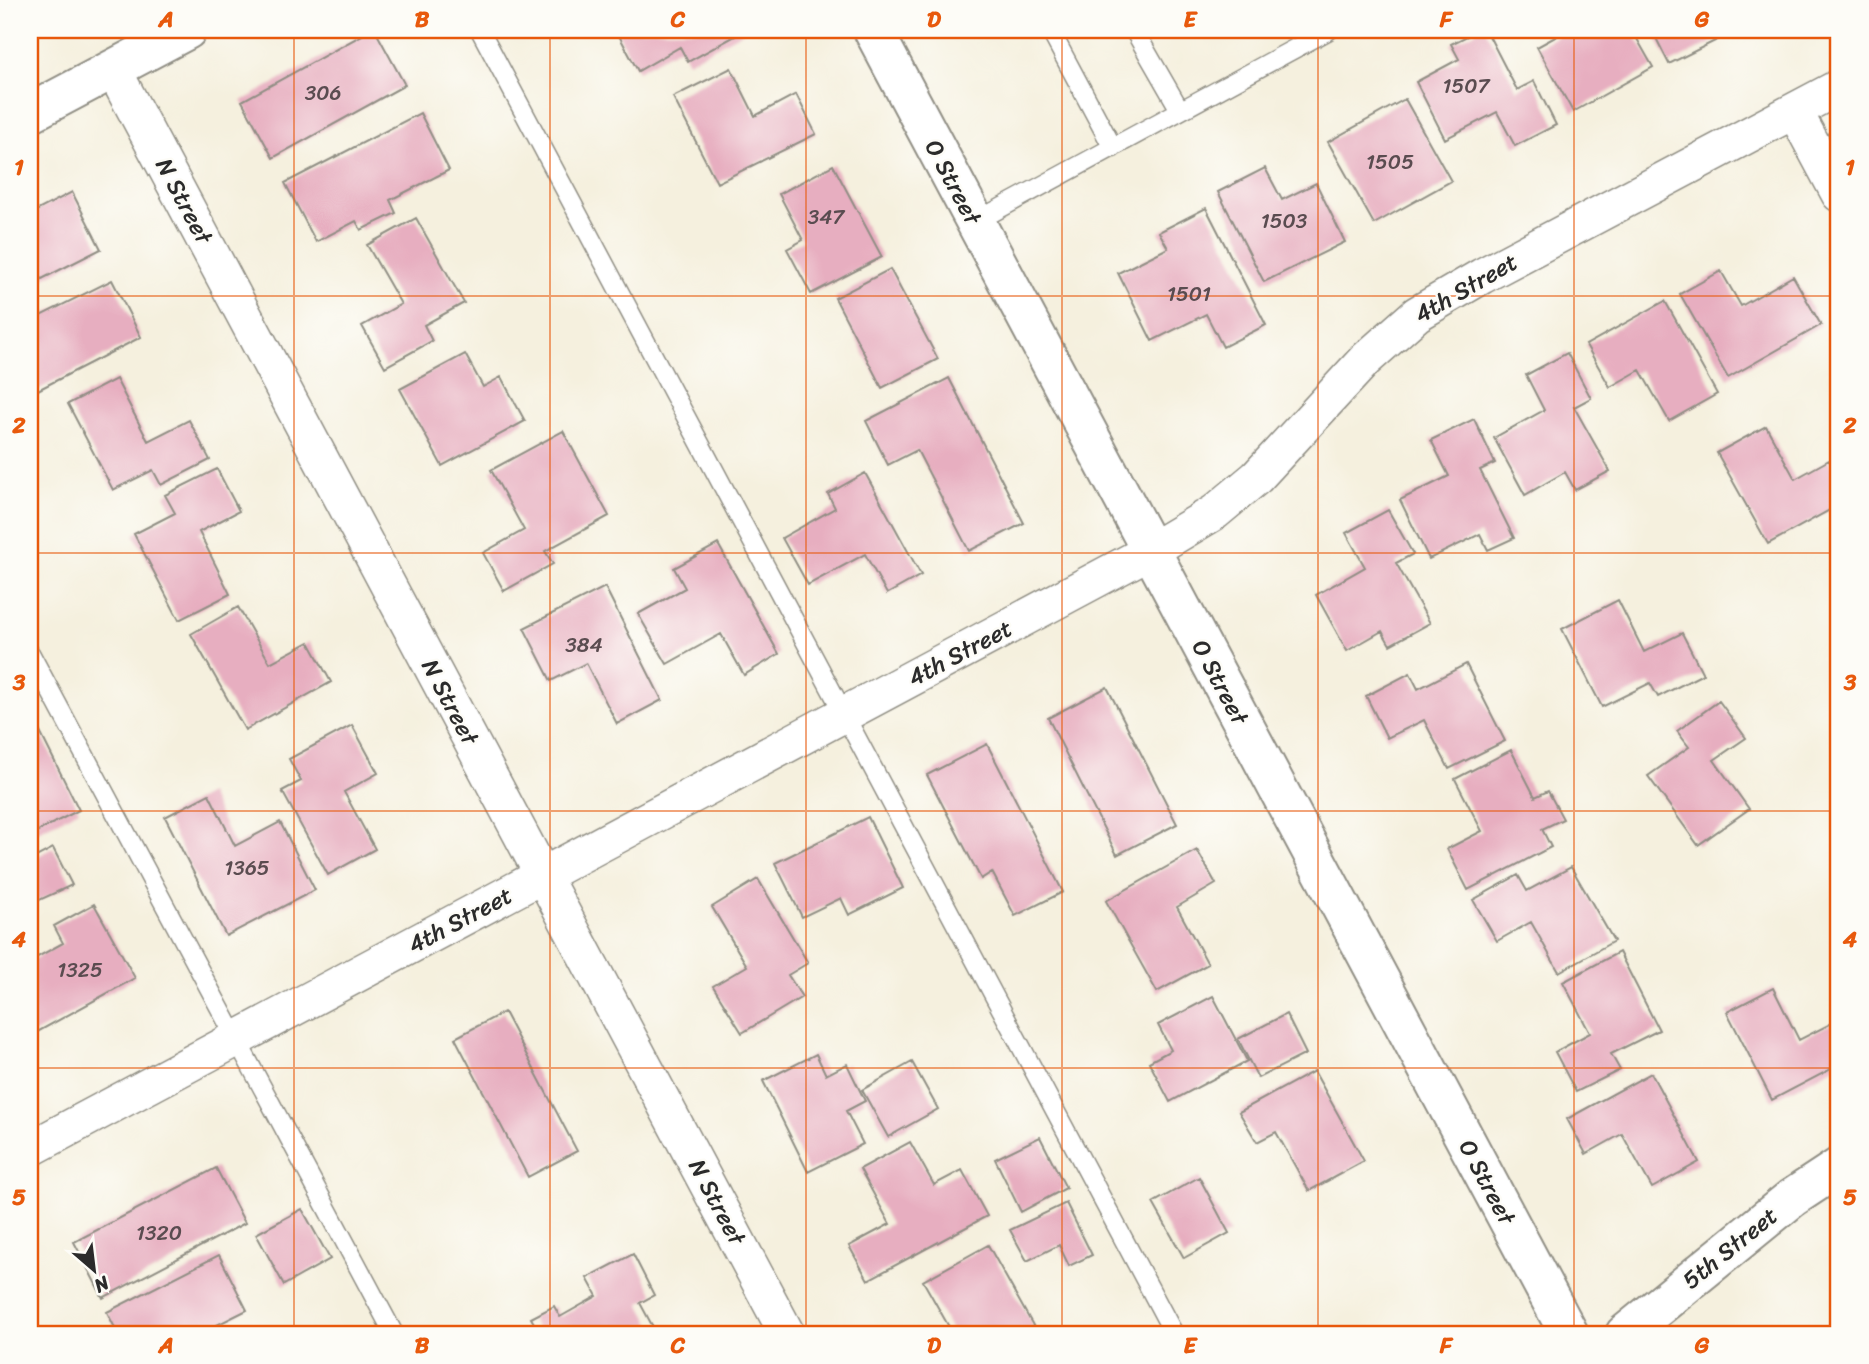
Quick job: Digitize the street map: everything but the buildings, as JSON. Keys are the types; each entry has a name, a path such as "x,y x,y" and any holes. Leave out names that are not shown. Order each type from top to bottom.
{"street":[{"path":"30,113 187,30"},
{"name":"O Street","path":"873,30 1569,1334"},
{"name":"N Street","path":"113,69 787,1334"},
{"name":"4th Street","path":"30,1149 1150,551 1215,512 1257,477 1365,360 1417,314 1482,276 1839,88"},
{"path":"1795,111 1839,194"},
{"name":"5th Street","path":"1625,1334 1792,1198 1839,1167"}],"lane":[{"path":"480,30 1174,1334"},
{"path":"1050,30 1113,148"},
{"path":"1134,30 1180,110"},
{"path":"975,222 1329,30"},
{"path":"30,653 394,1334"}]}
